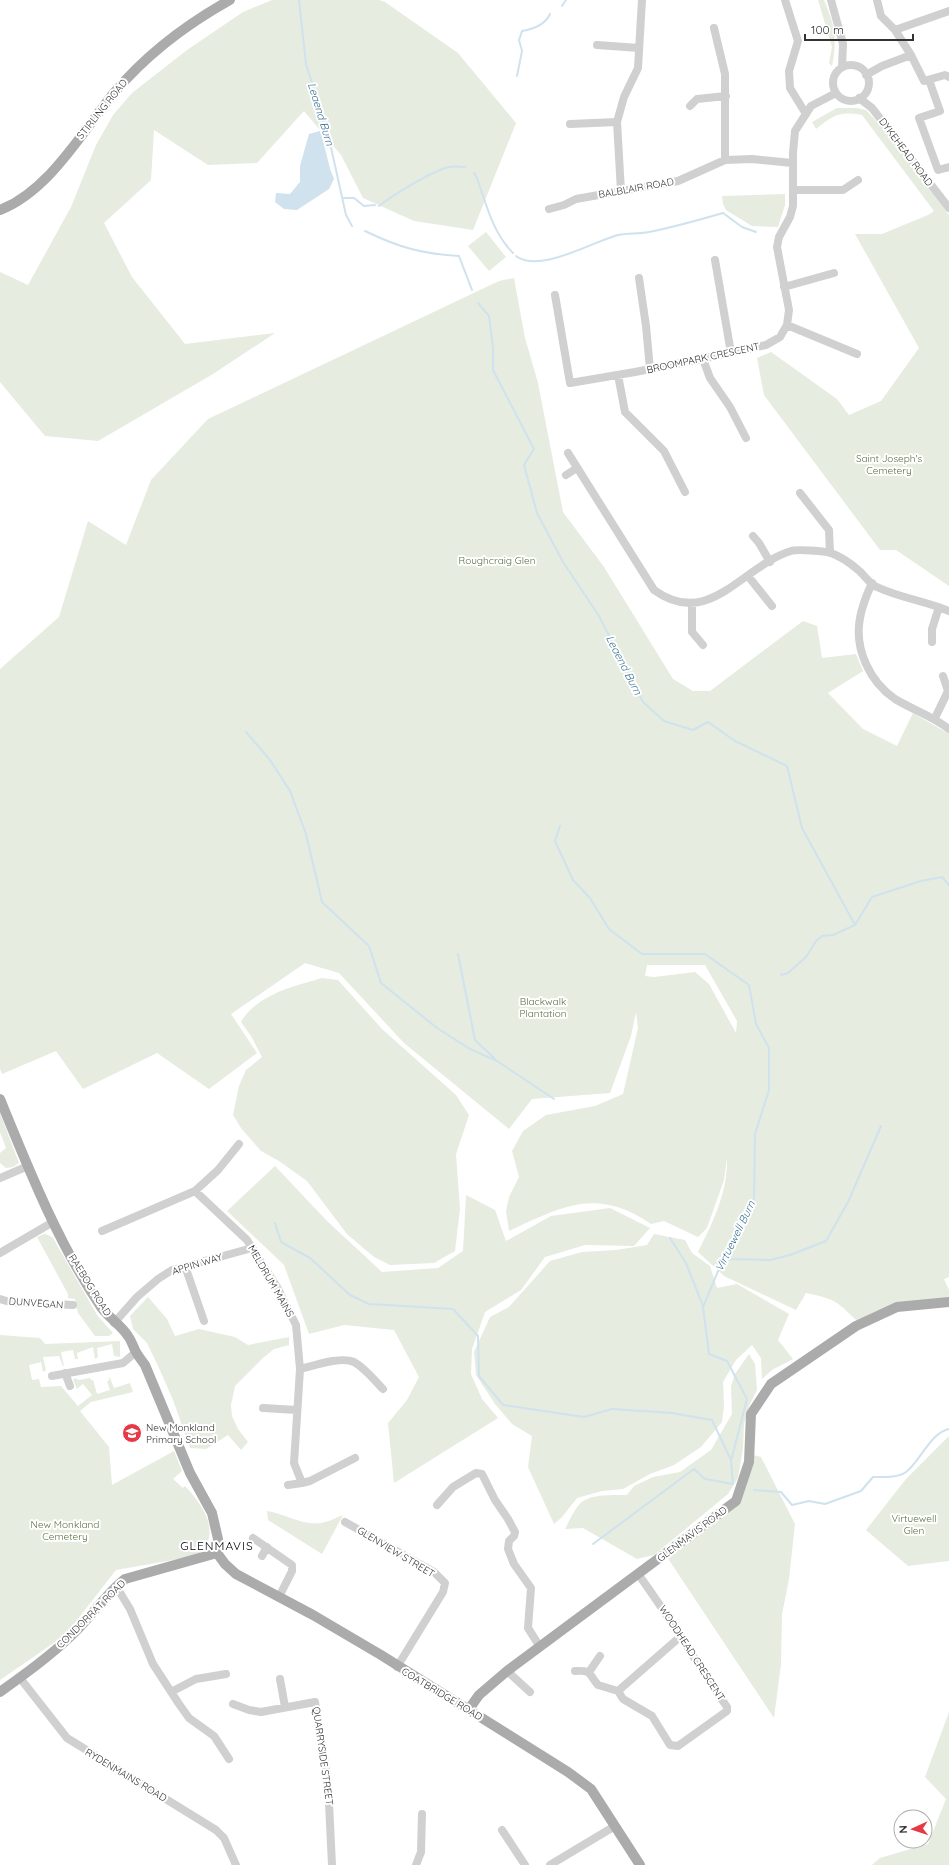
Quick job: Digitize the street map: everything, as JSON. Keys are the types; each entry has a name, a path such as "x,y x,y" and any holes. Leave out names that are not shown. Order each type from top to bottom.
{"main road":[{"name":"STIRLING ROAD","path":"0,210 20,199 38,185 63,158 114,93 154,53 186,27 230,0"},
{"name":"RAEBOG ROAD","path":"0,1099 53,1222 102,1307 114,1323 127,1334 136,1352 146,1365 190,1474 212,1513 218,1539 217,1553"},
{"name":"GLENMAVIS ROAD","path":"469,1709 479,1695 507,1671 736,1501 749,1462 751,1414 771,1384 856,1326 896,1307 949,1302"},
{"name":"CONDORRAT ROAD","path":"0,1692 50,1655 73,1634 116,1586 125,1579 217,1553"},
{"name":"COATBRIDGE ROAD","path":"217,1553 225,1564 236,1574 317,1618 469,1709 568,1772 591,1789 640,1865"}],"street":[{"path":"621,191 617,122 624,97 638,68 642,0"},
{"path":"785,0 798,41 789,71 790,88 806,114"},
{"path":"832,0 843,44 842,67"},
{"path":"877,0 881,16 895,30 911,55 924,81 945,75 949,77"},
{"path":"895,30 949,11"},
{"path":"714,28 725,74 725,160"},
{"path":"596,45 639,48"},
{"path":"866,74 911,55"},
{"path":"856,66 866,74 869,85 865,95 848,101 836,93 833,85 834,79 836,73 842,67 856,66"},
{"path":"929,80 940,111 919,118 938,170 949,167"},
{"path":"836,93 811,106 795,131 792,163 793,206 790,217 779,237 777,247 789,310 787,324 857,354"},
{"path":"690,106 697,99 726,96"},
{"name":"DYKEHEAD ROAD","path":"860,98 872,108 949,208"},
{"path":"570,124 617,122"},
{"name":"BALBLAIR ROAD","path":"549,209 564,205 576,199 678,181 725,160 752,159 792,163"},
{"path":"793,190 843,190 858,180"},
{"path":"715,260 731,353"},
{"path":"784,287 834,273"},
{"path":"639,278 650,369"},
{"name":"BROOMPARK CRESCENT","path":"555,295 570,383 703,359 766,345 780,336 787,324"},
{"path":"703,359 710,378 730,408 746,438"},
{"path":"618,375 625,412 664,451 685,492"},
{"path":"568,453 654,590 663,597 676,602 692,604 716,597 770,562 792,550 830,553 857,569 876,587 949,611"},
{"path":"566,475 578,468"},
{"path":"800,493 829,530 830,553"},
{"path":"753,536 759,542 770,562"},
{"path":"748,576 772,606"},
{"path":"872,583 860,618 859,631 863,656 870,673 878,684 895,699 935,718 949,729"},
{"path":"692,604 692,632 703,645"},
{"path":"932,642 932,629 939,607"},
{"path":"935,718 948,691 943,676"},
{"path":"102,1231 195,1191 218,1170 239,1144"},
{"path":"1,1176 28,1166"},
{"name":"MELDRUM MAINS","path":"195,1191 246,1240 277,1287 296,1324 300,1369 294,1463 302,1483"},
{"path":"0,1253 53,1222"},
{"name":"APPIN WAY","path":"114,1323 137,1297 158,1279 172,1270 252,1248"},
{"path":"185,1266 204,1321"},
{"name":"DUNVEGAN","path":"0,1299 10,1302 73,1305"},
{"path":"52,1376 123,1363 136,1352"},
{"path":"300,1369 344,1359 353,1361 383,1389"},
{"path":"66,1373 70,1386"},
{"path":"263,1408 297,1410"},
{"path":"288,1485 310,1481 355,1458"},
{"path":"438,1504 453,1487 476,1473 482,1474 495,1500 508,1518 515,1532 509,1540 508,1549 514,1564 531,1588 528,1628 540,1647"},
{"name":"GLENVIEW STREET","path":"346,1522 434,1572 445,1583 443,1592 397,1667"},
{"path":"253,1538 292,1565 292,1572 279,1597"},
{"path":"262,1556 267,1547"},
{"name":"WOODHEAD CRESCENT","path":"618,1691 623,1699 652,1716 670,1745 674,1747 678,1746 724,1714 727,1706 638,1574"},
{"path":"116,1586 130,1609 153,1664 171,1692 189,1718 214,1736 229,1759"},
{"path":"575,1670 586,1670 598,1685 618,1691 681,1636"},
{"path":"589,1672 600,1656"},
{"path":"507,1671 530,1692"},
{"path":"171,1692 196,1679 226,1674"},
{"name":"RYDENMAINS ROAD","path":"20,1678 67,1738 216,1830 224,1838 236,1865"},
{"path":"280,1679 285,1707"},
{"name":"QUARRYSIDE STREET","path":"233,1704 249,1710 261,1712 315,1702 328,1782 332,1865"},
{"path":"416,1865 420,1852 422,1814"},
{"path":"550,1865 615,1826"},
{"path":"502,1830 525,1865"}],"green space":[{"path":"272,0 379,0 385,2 458,53 516,123 473,230 414,221 363,198 341,155 304,111 257,163 208,165 154,130 151,180 104,223 132,277 185,344 275,333 213,374 98,441 45,436 0,382 0,272 28,285 71,207 96,145 113,115 132,93 187,50 243,12"},
{"path":"818,0 824,0 833,25 835,40 832,66 829,63 832,47"},
{"name":"Saint Joseph's Cemetery","path":"837,108 856,108 866,110 890,136 949,215 949,586 896,550 880,550 764,395 757,358 771,352 837,399 849,415 881,401 919,348 855,234 882,234 928,215 934,211 862,115 837,115 816,129 812,122"},
{"path":"785,194 785,205 778,227 752,226 726,210 723,204 722,196"},
{"path":"486,232 506,257 489,271 468,246"},
{"path":"514,278 525,338 538,383 563,512 604,567 673,679 693,691 710,691 803,621 817,626 822,658 856,654 863,671 828,693 863,729 897,746 913,713 949,734 949,1277 944,1279 949,1290 949,1299 857,1321 839,1304 829,1299 806,1293 796,1310 724,1276 698,1252 714,1218 722,1195 727,1171 727,1158 724,1180 707,1228 698,1237 664,1221 651,1224 632,1213 614,1206 597,1203 580,1204 563,1208 509,1231 506,1211 509,1197 519,1177 512,1151 523,1131 546,1115 595,1106 623,1094 638,1028 636,1012 631,1036 610,1093 532,1099 509,1129 404,1043 339,973 305,963 231,1014 257,1053 209,1089 157,1053 83,1089 56,1051 2,1074 0,1069 0,669 59,617 88,521 126,545 151,480 208,419 499,281","holes":["647,965 705,965 737,1021 736,1033 709,984 695,972 654,977 645,976"]},
{"path":"322,978 338,980 382,1029 456,1095 469,1115 456,1154 460,1209 455,1251 434,1263 390,1265 374,1257 347,1234 307,1181 279,1161 261,1151 241,1128 233,1115 239,1086 246,1070 262,1057 251,1036 241,1022 256,1005 266,998 288,988"},
{"path":"0,1113 19,1163 13,1167 6,1168 0,1163 0,1153 6,1148 0,1132"},
{"path":"275,1166 327,1221 382,1272 438,1268 463,1251 466,1195 495,1210 506,1241 551,1216 610,1208 650,1228 634,1246 585,1245 545,1257 521,1290 485,1312 472,1349 471,1374 482,1399 498,1418 394,1483 388,1423 407,1400 419,1377 394,1330 344,1325 309,1334 284,1265 227,1211"},
{"path":"44,1234 53,1238 97,1315 113,1333 109,1336 95,1336 78,1313 75,1299 68,1298 68,1294 37,1237"},
{"path":"654,1234 685,1240 692,1253 710,1266 717,1288 737,1284 789,1314 778,1340 793,1359 772,1370 762,1379 761,1358 752,1345 736,1360 723,1382 724,1406 722,1422 701,1447 674,1465 650,1474 623,1489 602,1491 577,1498 562,1517 554,1524 528,1467 532,1436 512,1424 495,1404 476,1375 474,1352 490,1317 509,1307 550,1261 582,1252 616,1250 647,1245"},
{"path":"148,1297 167,1319 175,1336 199,1329 235,1337 248,1345 289,1337 289,1345 274,1349 235,1386 231,1405 232,1416 238,1429 248,1442 241,1450 228,1435 206,1449 190,1448 173,1400 159,1368 147,1343 133,1329 130,1316"},
{"name":"New Monkland Cemetery","path":"0,1335 40,1338 45,1344 120,1341 120,1357 114,1356 112,1344 97,1348 98,1357 95,1359 93,1347 77,1353 78,1359 75,1359 73,1350 61,1352 64,1366 59,1356 43,1357 46,1370 43,1372 41,1362 29,1365 32,1380 39,1379 41,1387 61,1386 78,1406 92,1395 83,1384 77,1389 73,1380 75,1378 79,1380 90,1378 93,1380 97,1394 110,1390 107,1381 109,1381 109,1378 114,1388 130,1383 133,1392 91,1402 80,1411 109,1447 112,1485 174,1451 182,1471 173,1479 183,1488 185,1486 198,1502 208,1520 210,1530 209,1539 204,1548 196,1556 116,1570 70,1629 55,1642 0,1680"},
{"path":"749,1354 755,1364 757,1390 749,1406 744,1424 743,1448 738,1478 728,1494 654,1555 637,1559 583,1528 565,1529 576,1509 585,1500 600,1496 627,1495 634,1486 653,1477 680,1472 711,1450 732,1414 731,1386 735,1374"},
{"name":"Virtuewell Glen","path":"949,1436 949,1561 908,1566 866,1530 906,1479"},
{"path":"753,1455 761,1457 795,1524 789,1579 782,1614 781,1664 774,1718 667,1557 735,1507"},
{"path":"267,1511 311,1523 327,1521 343,1515 322,1554 268,1520"},
{"path":"949,1712 949,1865 872,1865 880,1858 911,1849 933,1849 933,1832 946,1799 925,1777"}],"water":[{"path":"320,131 334,179 329,189 297,210 284,209 275,202 276,193 290,194 300,182 300,166 309,134"}],"waterway":[{"name":"Leaend Burn","path":"299,0 306,64 328,134 346,215 352,226"},
{"path":"562,6 566,0"},
{"path":"517,76 522,51 519,40 522,31 539,26 548,18 550,14"},
{"path":"379,206 393,196 433,173 449,167 465,167"},
{"path":"474,173 495,227 506,245 513,253"},
{"path":"344,198 354,198 364,206 375,205"},
{"path":"516,256 526,261 552,259 618,235 649,232 723,213 742,227 756,232"},
{"name":"Leaend Burn","path":"365,231 410,249 433,254 459,256 472,290"},
{"name":"Leaend Burn","path":"478,303 489,316 493,348 493,370 534,449 524,465 537,513 563,562 599,616 643,702 664,721 693,730 708,722 735,741 787,766 802,828 855,925 872,897 921,881 942,877 949,885"},
{"path":"246,732 270,760 290,791 306,834 322,902 369,946 381,983 437,1028 470,1049 497,1061 554,1099"},
{"name":"Virtuewell Burn","path":"560,826 555,841 573,880 590,898 609,929 642,954 705,954 749,985 756,1024 769,1048 769,1090 755,1134 754,1198 734,1233 703,1307 709,1354 727,1361 747,1399 731,1461 733,1484 705,1479 694,1469 593,1544"},
{"path":"781,975 788,973 806,957 816,941 822,936 833,935 855,925"},
{"path":"458,954 475,1040 495,1059"},
{"path":"724,1259 770,1260 790,1255 826,1241 848,1202 881,1126"},
{"path":"275,1223 281,1242 310,1258 350,1295 369,1304 453,1309 478,1336 479,1376 503,1405 584,1417 612,1409 672,1413 712,1420 731,1460"},
{"path":"670,1238 686,1263 703,1306"},
{"name":"Virtuewell Burn","path":"754,1490 781,1492 792,1505 809,1501 825,1504 861,1491 873,1477 886,1477 903,1474 916,1462 936,1436 949,1429"}],"place":[{"name":"New Monkland Primary School","path":"132,1433"}],"district":[{"name":"GLENMAVIS","path":"217,1545"}],"park label":[{"name":"Roughcraig Glen","path":"497,560"},
{"name":"Blackwalk Plantation","path":"543,1006"}]}
